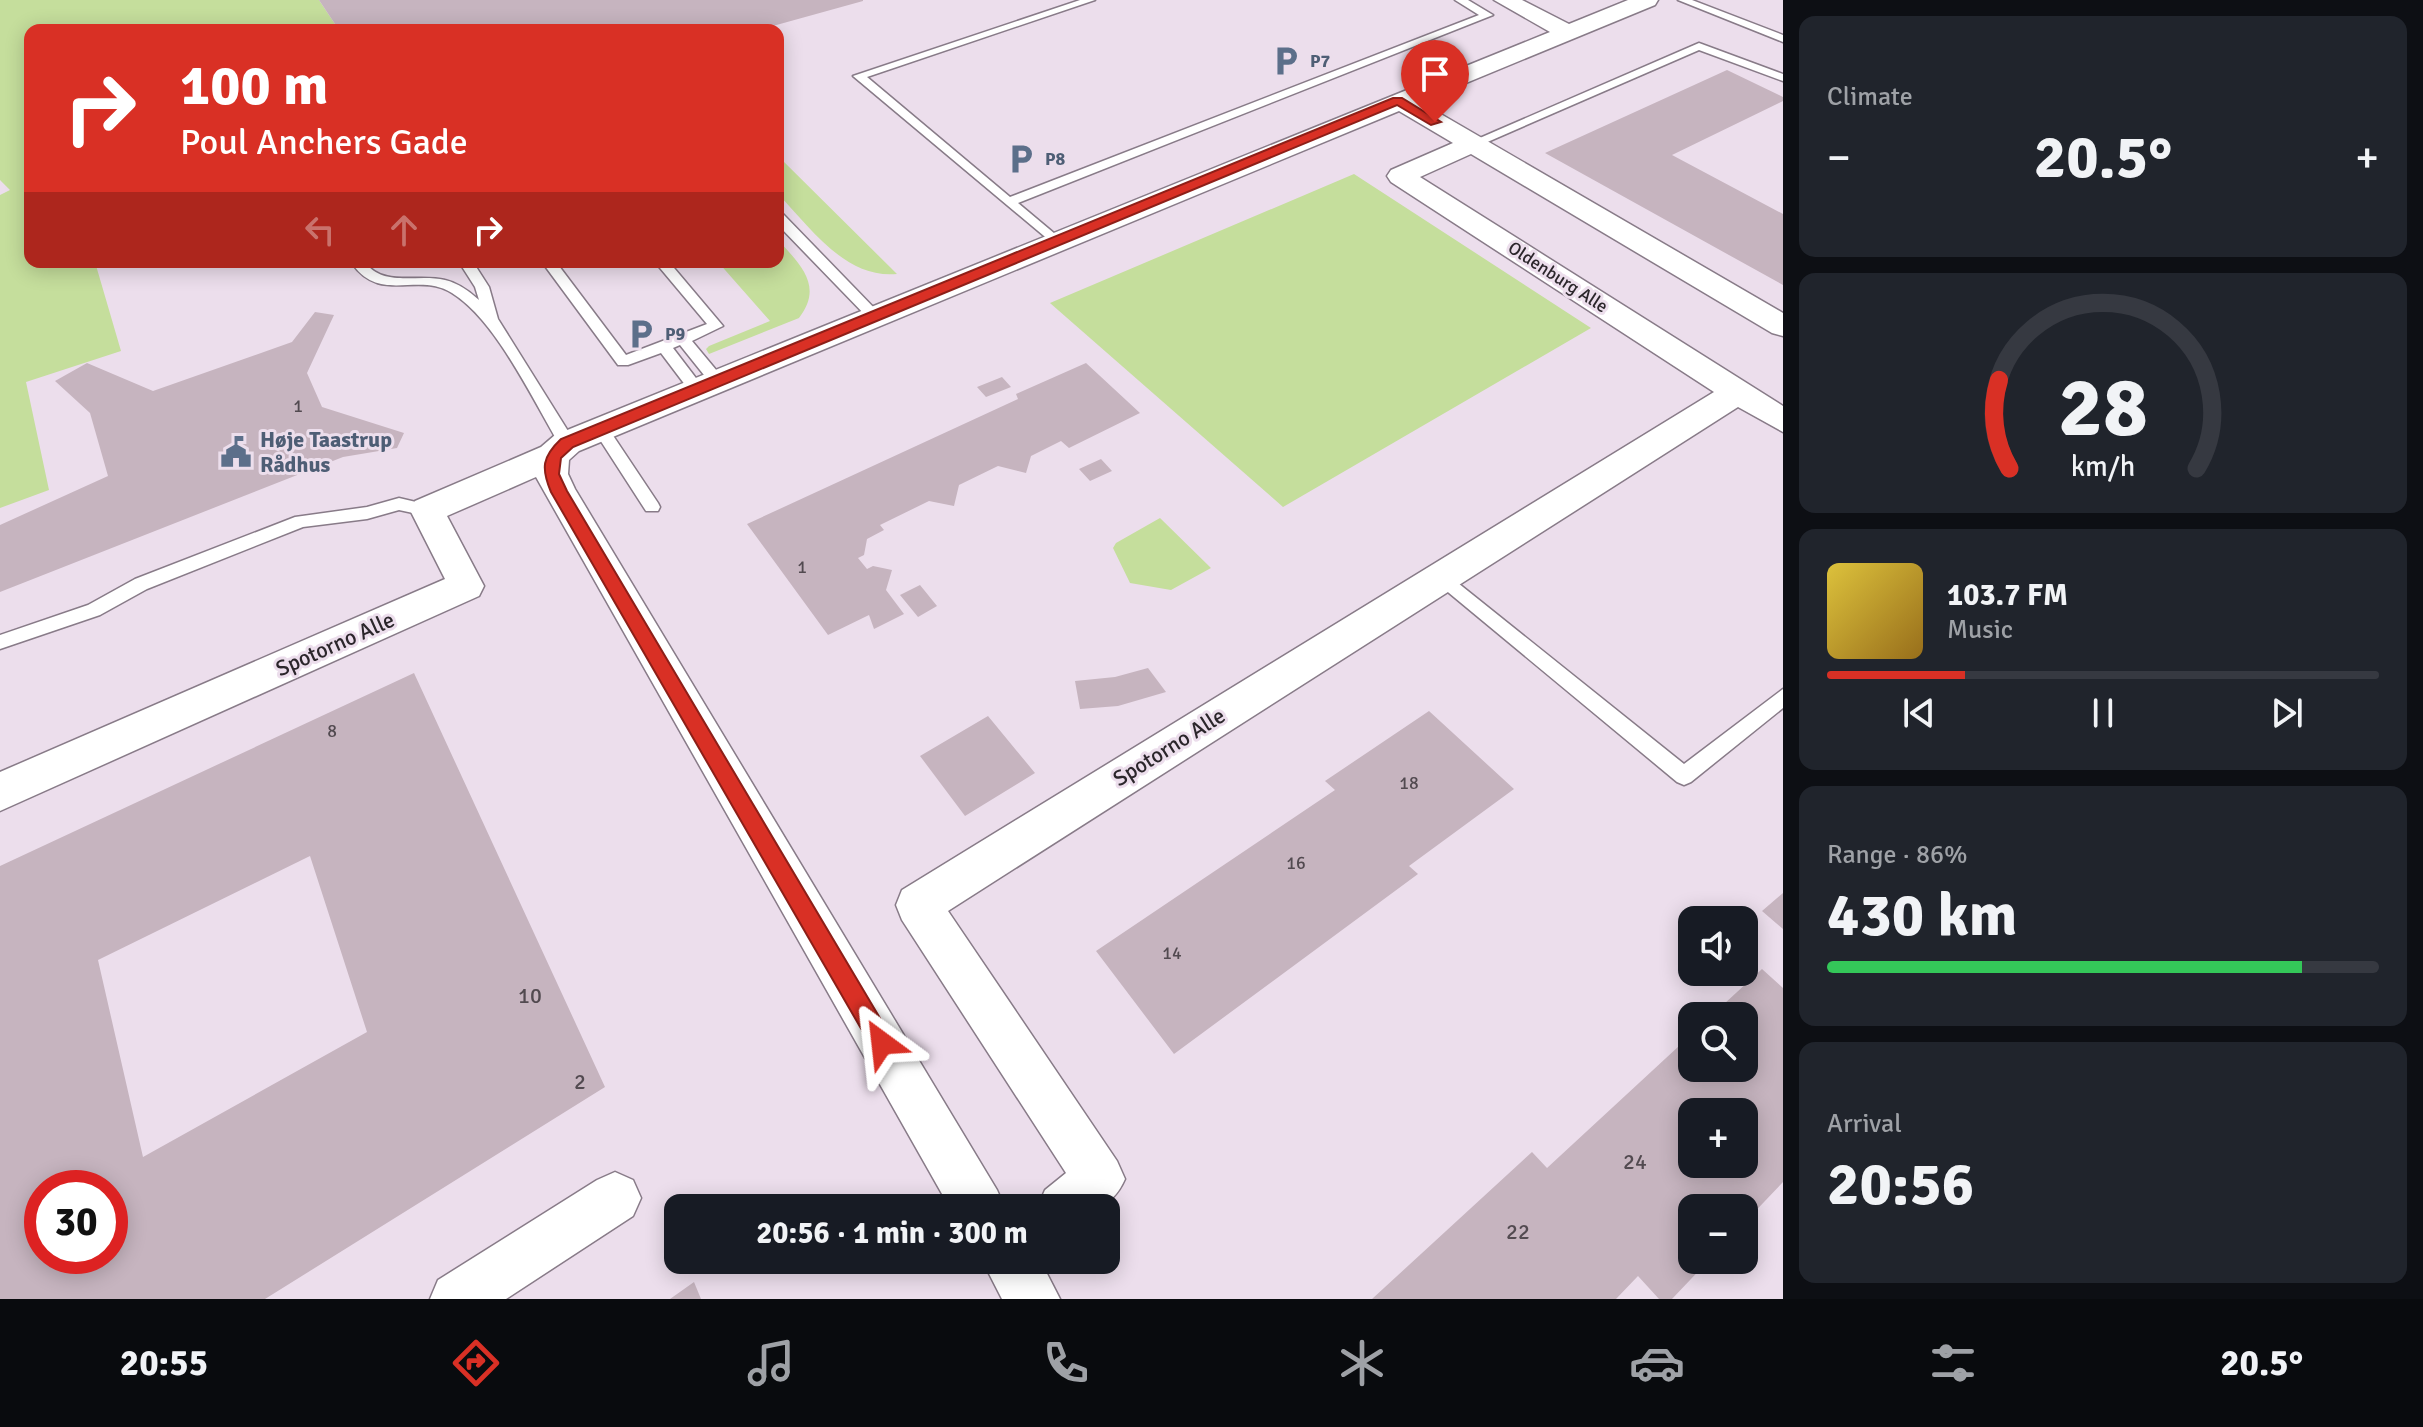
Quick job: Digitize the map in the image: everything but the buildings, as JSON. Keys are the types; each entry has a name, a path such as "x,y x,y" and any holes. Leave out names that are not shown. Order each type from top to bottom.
{"street":[{"path":"1505,0 1568,32"},
{"path":"427,510 601,429 1647,0"},
{"path":"1398,100 1783,326"},
{"name":"Oldenburg Alle","path":"1472,144 1400,176 1783,421"},
{"name":"Spotorno Alle","path":"1080,1194 1099,1179 918,905 1738,392"},
{"path":"560,449 551,474 559,492 971,1194"},
{"name":"Spotorno Alle","path":"0,792 466,586 427,510"},
{"path":"457,1299 615,1198"},
{"path":"1018,1274 1033,1299"}],"lane":[{"path":"1056,242 859,76 1090,0"},
{"path":"1009,202 1488,15 1460,0"},
{"path":"1683,0 1783,39"},
{"path":"1472,144 1699,46 1783,78"},
{"path":"784,223 874,316"},
{"path":"362,268 382,280 449,285 491,319"},
{"path":"470,268 482,287 491,319 560,449"},
{"path":"553,268 623,362 716,326 667,268"},
{"path":"683,339 707,385"},
{"path":"664,347 707,385"},
{"path":"601,429 652,507"},
{"path":"0,642 94,610 141,584 301,521 367,513 399,504 427,510"},
{"path":"1443,578 1684,776 1783,697"}],"green space":[{"path":"0,0 319,0 335,24 24,24 24,268 97,268 121,351 26,382 49,490 0,508 0,195 10,190 0,180"},
{"path":"784,162 897,274 861,268 845,260 784,200"},
{"path":"1354,174 1591,328 1283,507 1050,303"},
{"path":"784,247 801,267 809,286 806,306 799,318 709,354 706,349 770,321 723,268 784,268"},
{"path":"1160,518 1211,568 1171,590 1130,583 1113,548 1116,543"}],"place":[{"name":"P7","path":"1286,61"},
{"name":"P8","path":"1021,159"},
{"name":"P9","path":"641,334"},
{"name":"Høje Taastrup Rådhus","path":"236,452"}],"route":[{"path":"882,1043 559,492 551,474 553,456 567,443 1398,100 1435,122"}]}
